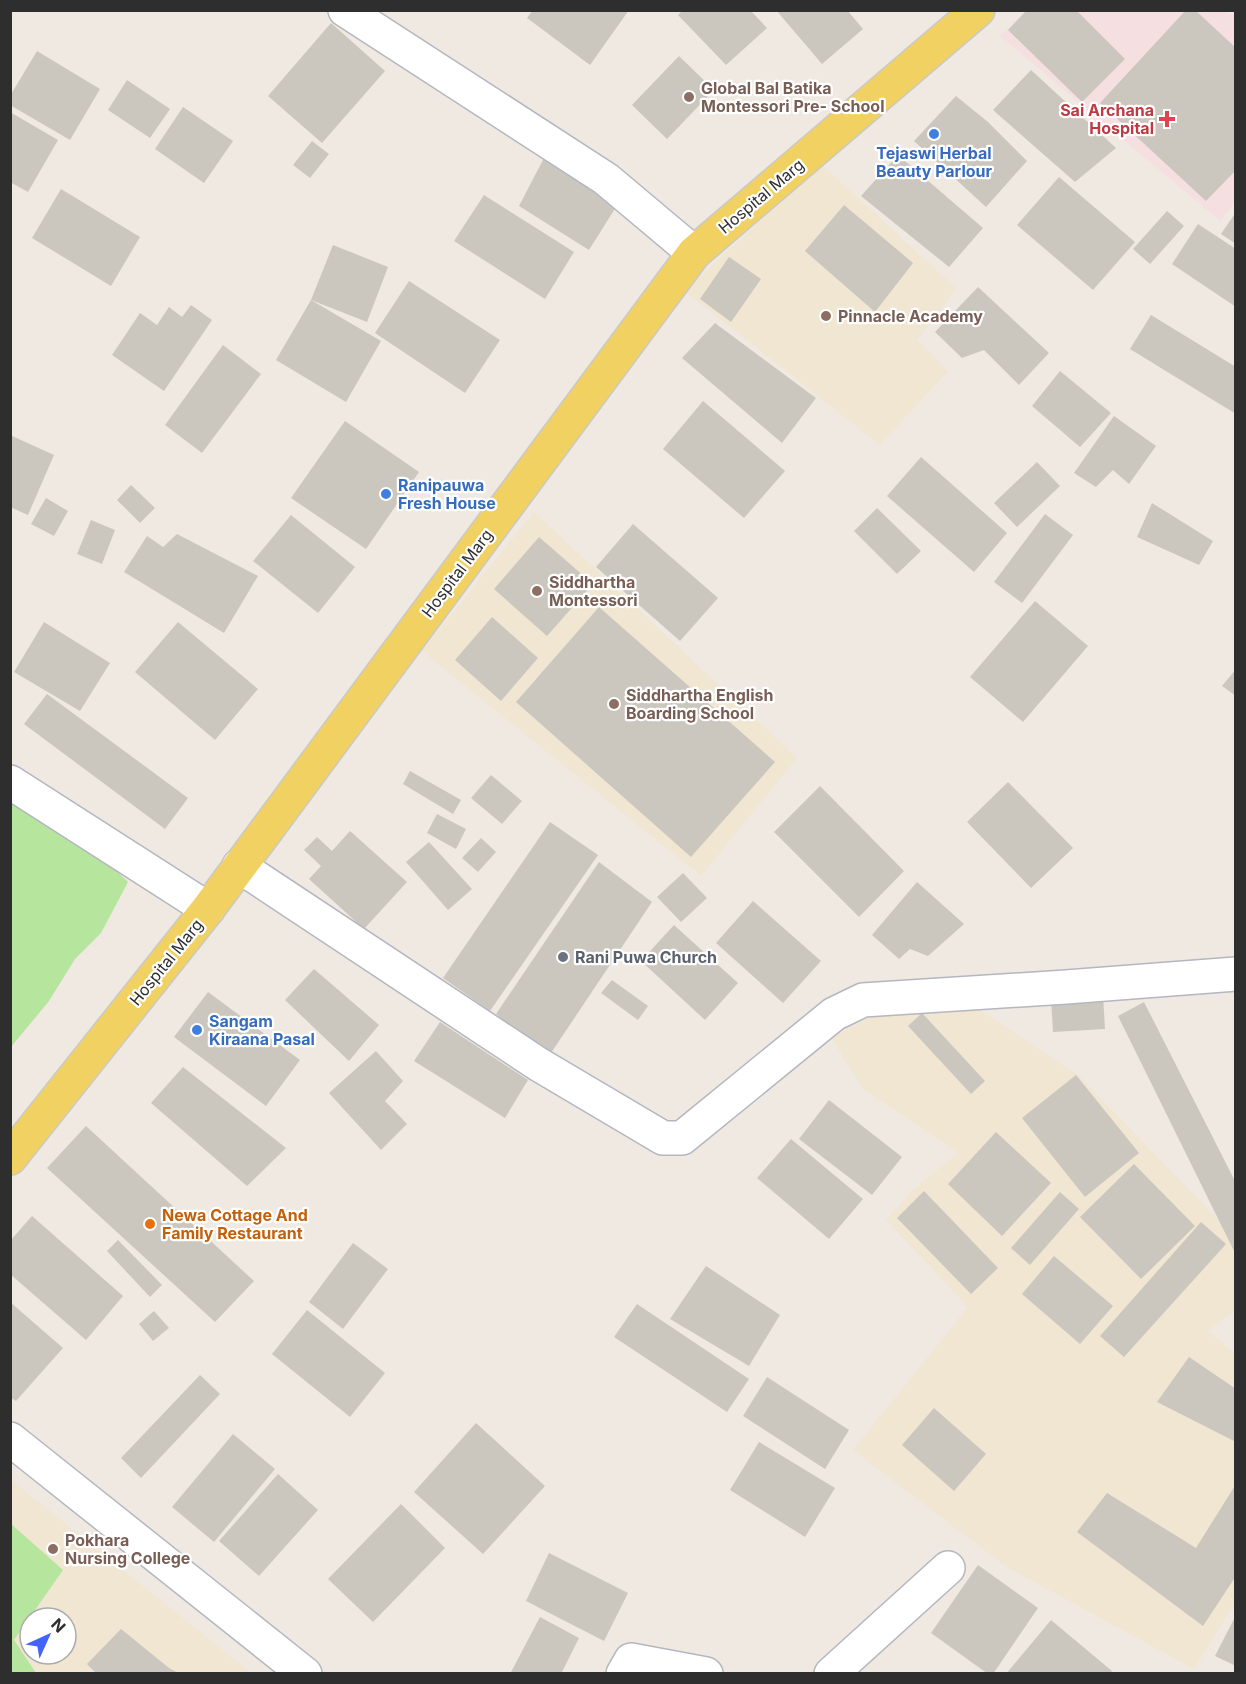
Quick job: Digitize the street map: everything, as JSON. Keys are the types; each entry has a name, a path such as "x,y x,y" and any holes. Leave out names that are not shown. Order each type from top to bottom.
{"main road":[{"name":"Hospital Marg","path":"10,1158 208,909 694,253 978,10"}],"street":[{"path":"345,10 606,179 694,253"},
{"path":"10,782 208,909"},
{"path":"239,866 538,1064 663,1138 682,1138 834,1014 863,1000 1236,974"},
{"path":"10,1439 305,1674"},
{"path":"831,1674 948,1568"},
{"path":"623,1674 631,1660 706,1674"}],"shaded area":[{"name":"Sai Archana Hospital","path":"1222,10 1235,16 1235,202 1220,221 1000,36 1025,11"},
{"name":"Pinnacle Academy","path":"822,165 956,288 917,340 948,371 880,445 684,291"},
{"name":"Siddhartha English Boarding School","path":"534,512 797,758 701,876 422,651"},
{"path":"971,1004 1079,1076 1235,1237 1235,1311 1208,1331 1235,1353 1235,1603 1194,1669 1008,1568 853,1450 968,1307 886,1220 913,1190 958,1153 863,1089 831,1037 877,1014"},
{"name":"Pokhara Nursing College","path":"11,1480 251,1673 11,1673"}],"green space":[{"path":"11,786 73,828 128,882 101,933 75,959 49,1001 11,1047"},
{"path":"10,1523 63,1570 38,1606 18,1606 18,1634 14,1640 18,1646 18,1666 31,1666 36,1673 11,1673"}],"building":[{"path":"533,10 629,10 590,65 527,18"},
{"path":"683,10 750,10 767,28 726,65 678,15"},
{"path":"776,10 847,10 863,29 822,64"},
{"path":"1027,10 1076,10 1125,59 1082,102 1008,30"},
{"path":"1186,10 1195,10 1236,48 1236,170 1206,201 1100,103"},
{"path":"331,23 385,71 322,143 268,96"},
{"path":"37,51 100,89 70,140 10,105 10,96"},
{"path":"679,56 714,90 667,139 632,105"},
{"path":"1031,70 1116,148 1075,182 993,110"},
{"path":"127,80 170,109 150,138 108,110"},
{"path":"956,96 988,122 1027,161 986,207 914,141"},
{"path":"183,107 233,141 204,183 155,149"},
{"path":"10,112 58,140 28,192 10,182"},
{"path":"312,141 329,154 310,178 293,165"},
{"path":"898,155 983,228 949,267 861,196"},
{"path":"544,158 616,207 589,250 519,206"},
{"path":"1059,177 1135,242 1093,290 1017,225"},
{"path":"61,189 140,237 111,286 32,238"},
{"path":"484,195 574,252 545,299 454,241"},
{"path":"844,205 913,263 875,312 805,251"},
{"path":"1167,211 1184,226 1150,264 1133,249"},
{"path":"1236,212 1236,244 1221,234"},
{"path":"1198,224 1236,249 1236,307 1172,264"},
{"path":"333,245 388,267 367,322 311,300"},
{"path":"729,257 761,279 731,322 700,299"},
{"path":"409,281 500,340 465,393 375,333"},
{"path":"978,287 1049,353 1019,385 984,350 962,358 935,332"},
{"path":"311,300 381,341 346,402 276,360"},
{"path":"191,305 212,320 164,391 112,355 140,313 157,325 169,307 182,317"},
{"path":"1151,315 1236,367 1236,414 1130,349"},
{"path":"715,323 816,398 782,443 682,358"},
{"path":"223,345 261,374 202,453 165,425"},
{"path":"1060,371 1111,413 1080,447 1032,406"},
{"path":"703,401 785,471 744,518 663,449"},
{"path":"1114,416 1156,446 1129,484 1113,470 1096,487 1074,473"},
{"path":"345,421 419,472 366,549 291,498"},
{"path":"10,435 54,455 28,515 10,507"},
{"path":"921,457 1007,533 974,572 887,496"},
{"path":"1037,462 1060,486 1017,527 994,503"},
{"path":"131,485 155,508 140,523 117,500"},
{"path":"46,498 68,511 54,536 31,524"},
{"path":"1152,503 1213,541 1199,565 1137,537"},
{"path":"877,508 921,551 897,574 854,531"},
{"path":"1045,514 1073,535 1022,603 994,582"},
{"path":"291,515 355,567 318,613 253,561"},
{"path":"91,520 115,530 102,564 77,554"},
{"path":"633,524 718,598 680,641 596,567"},
{"path":"177,534 258,576 224,633 124,572 147,536 163,547"},
{"path":"539,537 593,584 547,636 494,589"},
{"path":"1035,601 1088,646 1023,722 970,677"},
{"path":"599,607 775,762 691,857 516,702"},
{"path":"492,617 538,658 501,701 455,660"},
{"path":"44,622 110,663 80,711 14,672"},
{"path":"178,622 258,689 215,740 135,672"},
{"path":"1236,669 1236,696 1222,686"},
{"path":"47,694 188,798 165,829 24,724"},
{"path":"410,771 461,800 453,814 403,784"},
{"path":"491,775 522,801 502,824 471,798"},
{"path":"1008,782 1073,848 1031,888 967,822"},
{"path":"820,786 904,871 859,917 774,832"},
{"path":"437,814 466,829 456,849 427,833"},
{"path":"550,822 598,855 490,1011 443,978"},
{"path":"350,831 407,882 364,929 309,879 321,866 304,850 317,837 332,851"},
{"path":"481,838 496,852 478,872 462,858"},
{"path":"429,842 472,889 448,910 406,862"},
{"path":"599,862 652,902 549,1056 496,1014"},
{"path":"683,873 707,898 681,922 657,897"},
{"path":"917,882 964,924 928,956 910,949 899,959 872,935"},
{"path":"753,901 821,961 783,1003 716,943"},
{"path":"674,925 738,983 705,1020 641,961"},
{"path":"314,969 379,1025 349,1061 285,1000"},
{"path":"612,980 648,1006 638,1020 601,993"},
{"path":"208,992 300,1060 266,1106 174,1037"},
{"path":"1103,995 1105,1029 1053,1032 1051,998"},
{"path":"1144,1002 1236,1183 1236,1255 1118,1016"},
{"path":"922,1013 985,1081 971,1094 908,1026"},
{"path":"440,1022 528,1080 505,1118 414,1061"},
{"path":"376,1051 403,1081 385,1101 407,1124 381,1150 329,1093"},
{"path":"183,1067 286,1148 247,1186 151,1103"},
{"path":"1076,1075 1139,1153 1085,1197 1022,1118"},
{"path":"829,1100 902,1157 872,1195 799,1139"},
{"name":"Newa Cottage And Family Restaurant","path":"86,1126 254,1281 215,1322 47,1168"},
{"path":"996,1132 1051,1183 1002,1236 948,1184"},
{"path":"791,1139 863,1199 829,1239 757,1178"},
{"path":"1134,1164 1195,1226 1141,1279 1080,1217"},
{"path":"924,1191 998,1268 971,1294 897,1218"},
{"path":"1060,1192 1079,1209 1030,1265 1011,1248"},
{"path":"32,1216 123,1296 86,1340 10,1274 10,1241"},
{"path":"1201,1222 1226,1244 1124,1357 1100,1336"},
{"path":"118,1240 162,1285 150,1297 107,1251"},
{"path":"353,1243 388,1269 343,1329 309,1302"},
{"path":"1054,1256 1113,1306 1080,1344 1022,1294"},
{"path":"706,1266 780,1315 749,1366 670,1319"},
{"path":"10,1302 63,1348 16,1401 10,1397"},
{"path":"637,1304 749,1379 727,1412 614,1337"},
{"path":"307,1310 385,1373 350,1417 272,1354"},
{"path":"154,1311 169,1328 153,1341 139,1324"},
{"path":"1189,1357 1236,1389 1236,1442 1157,1402"},
{"path":"200,1375 220,1394 141,1478 121,1458"},
{"path":"767,1377 849,1430 825,1469 743,1416"},
{"path":"934,1408 986,1454 954,1491 902,1445"},
{"path":"476,1423 545,1486 483,1554 414,1492"},
{"path":"233,1434 275,1469 214,1542 172,1507"},
{"path":"759,1442 835,1488 805,1537 730,1490"},
{"path":"278,1474 318,1510 259,1576 219,1541"},
{"path":"1236,1484 1236,1576 1203,1626 1077,1532 1107,1493 1196,1548"},
{"path":"401,1504 445,1548 373,1622 328,1579"},
{"path":"549,1553 628,1593 604,1641 526,1601"},
{"path":"978,1565 1038,1608 993,1674 988,1674 931,1633"},
{"path":"1236,1615 1236,1666 1215,1656"},
{"path":"540,1617 579,1638 561,1674 510,1674"},
{"path":"1051,1620 1112,1671 1110,1674 1006,1674"},
{"path":"121,1629 169,1668 180,1674 97,1674 87,1664"}],"place":[{"name":"Global Bal Batika Montessori Pre- School","path":"689,97"},
{"name":"Sai Archana Hospital","path":"1167,119"},
{"name":"Tejaswi Herbal Beauty Parlour","path":"934,134"},
{"name":"Pinnacle Academy","path":"826,316"},
{"name":"Ranipauwa Fresh House","path":"386,494"},
{"name":"Siddhartha Montessori","path":"537,591"},
{"name":"Siddhartha English Boarding School","path":"614,704"},
{"name":"Rani Puwa Church","path":"563,957"},
{"name":"Sangam Kiraana Pasal","path":"197,1030"},
{"name":"Newa Cottage And Family Restaurant","path":"150,1224"},
{"name":"Pokhara Nursing College","path":"53,1549"}]}
